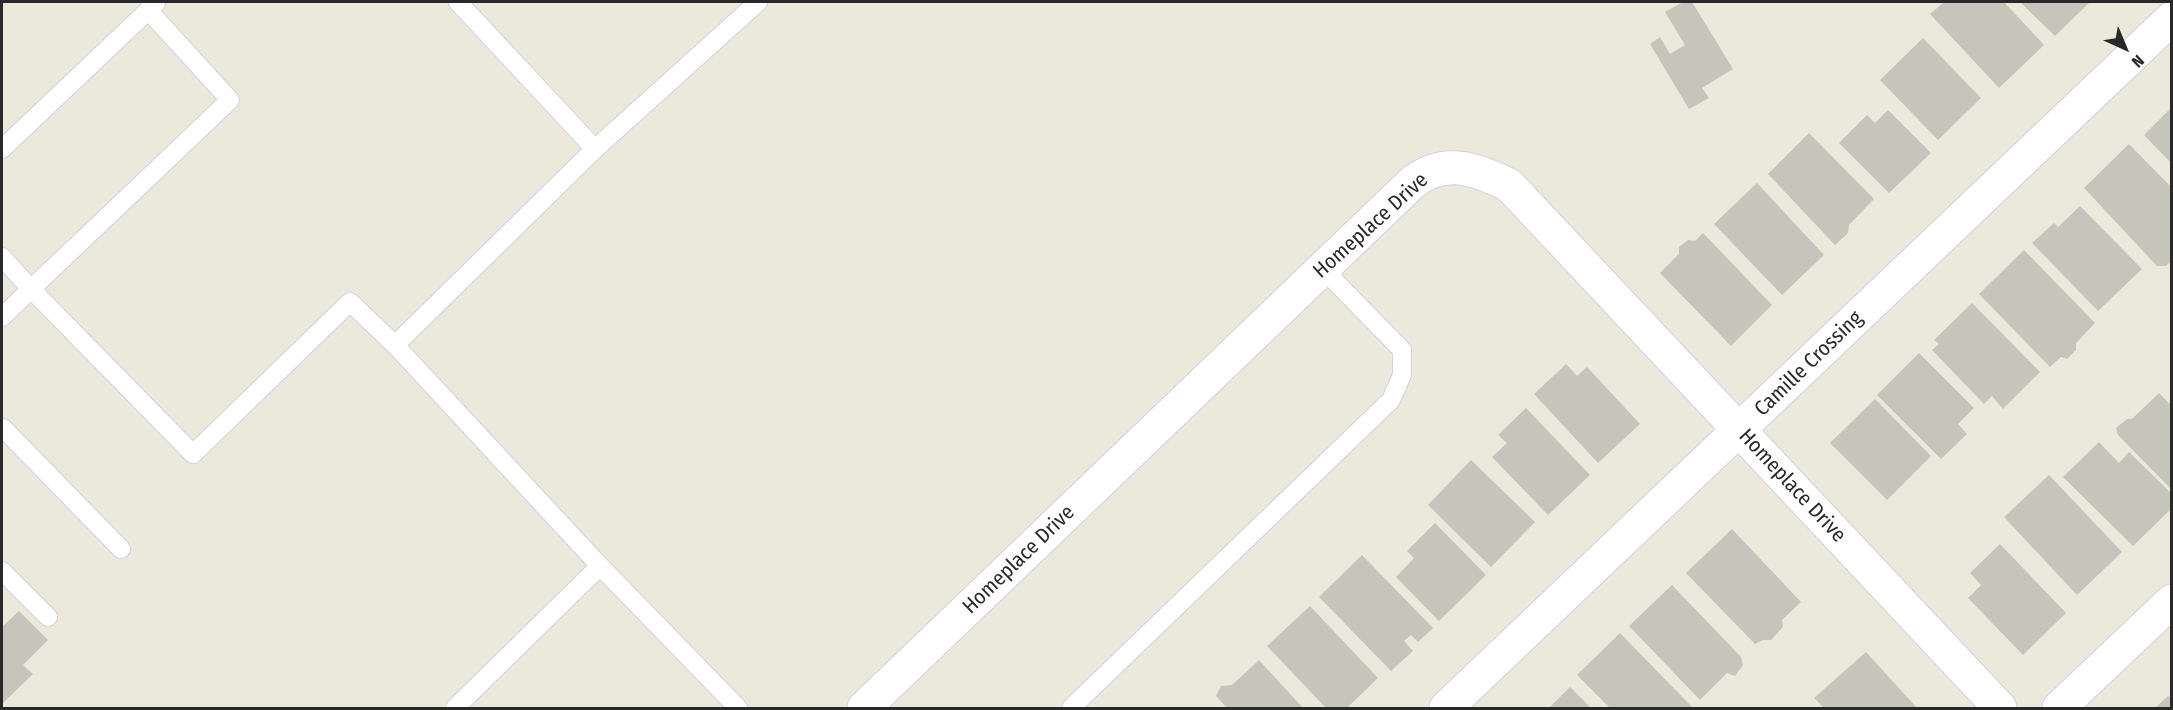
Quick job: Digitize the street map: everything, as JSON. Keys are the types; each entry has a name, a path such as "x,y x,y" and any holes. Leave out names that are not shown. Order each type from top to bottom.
{"street":[{"name":"Camille Crossing","path":"1446,708 2172,18"},
{"name":"Homeplace Drive","path":"864,708 1426,172 1447,168 1467,168 1485,173 1509,185 2000,708"},
{"path":"2059,708 2172,601"}],"lane":[{"path":"458,2 595,148"},
{"path":"395,345 595,148 758,2"},
{"path":"2,148 153,6 230,100 2,317"},
{"path":"2,257 193,454 350,302 395,345 600,566 738,708"},
{"path":"1071,708 1391,400 1402,375 1402,350 1323,269"},
{"path":"2,430 3,428 121,549"},
{"path":"455,708 600,566"},
{"path":"2,571 48,617"}],"building":[{"path":"1683,2 1692,2 1733,69 1702,88 1709,98 1689,109 1650,44 1660,37 1670,54 1685,45 1665,12"},
{"path":"1944,2 2004,2 2044,45 1999,88 1930,14"},
{"path":"2020,2 2090,2 2055,36"},
{"path":"1923,38 1981,98 1938,140 1880,80"},
{"path":"2172,107 2172,164 2144,135"},
{"path":"1888,110 1931,153 1889,193 1839,143 1867,115 1875,123"},
{"path":"1809,133 1874,199 1849,225 1848,233 1835,245 1768,174"},
{"path":"2129,144 2172,188 2172,260 2166,266 2157,266 2084,188"},
{"path":"1757,183 1824,255 1782,295 1714,224"},
{"path":"2080,206 2142,269 2098,311 2032,243 2054,223 2058,227"},
{"path":"1703,233 1772,305 1731,346 1660,273 1679,254 1679,247 1688,240 1695,241"},
{"path":"2024,250 2095,323 2076,343 2076,350 2067,359 2061,357 2050,367 1979,294"},
{"path":"1972,303 2040,372 2003,409 1992,396 1984,404 1932,350 1939,344 1934,340"},
{"path":"1919,353 1974,408 1958,424 1967,434 1941,459 1877,395"},
{"path":"1566,364 1577,376 1587,367 1640,424 1598,463 1534,394"},
{"path":"2159,393 2172,406 2172,490 2118,435 2116,428 2127,419 2132,419"},
{"path":"1875,399 1931,456 1887,500 1830,443"},
{"path":"1526,408 1590,475 1548,515 1492,457 1507,443 1498,435"},
{"path":"2099,442 2119,463 2129,452 2172,494 2172,508 2133,546 2063,477"},
{"path":"1471,460 1535,522 1491,567 1428,505"},
{"path":"2049,475 2122,552 2077,595 2004,517"},
{"path":"1435,523 1486,575 1439,621 1396,577 1414,558 1407,551"},
{"path":"1732,529 1801,602 1782,620 1783,627 1771,640 1763,640 1755,644 1686,573"},
{"path":"2000,544 2066,613 2023,655 1968,598 1981,585 1970,573"},
{"path":"1362,555 1433,628 1418,642 1411,635 1404,641 1413,651 1391,671 1319,597"},
{"path":"1672,585 1741,657 1743,665 1735,676 1727,673 1700,700 1629,626"},
{"path":"1310,606 1378,678 1347,708 1326,708 1267,646"},
{"path":"19,611 48,640 23,665 33,674 2,704 2,627"},
{"path":"1620,633 1692,707 1610,708 1577,675"},
{"path":"1866,652 1917,708 1824,708 1814,698"},
{"path":"1259,660 1303,708 1227,708 1216,696 1221,686 1232,685"},
{"path":"1570,687 1591,708 1549,708"},
{"path":"2168,696 2172,699 2172,708 2155,708"}]}
